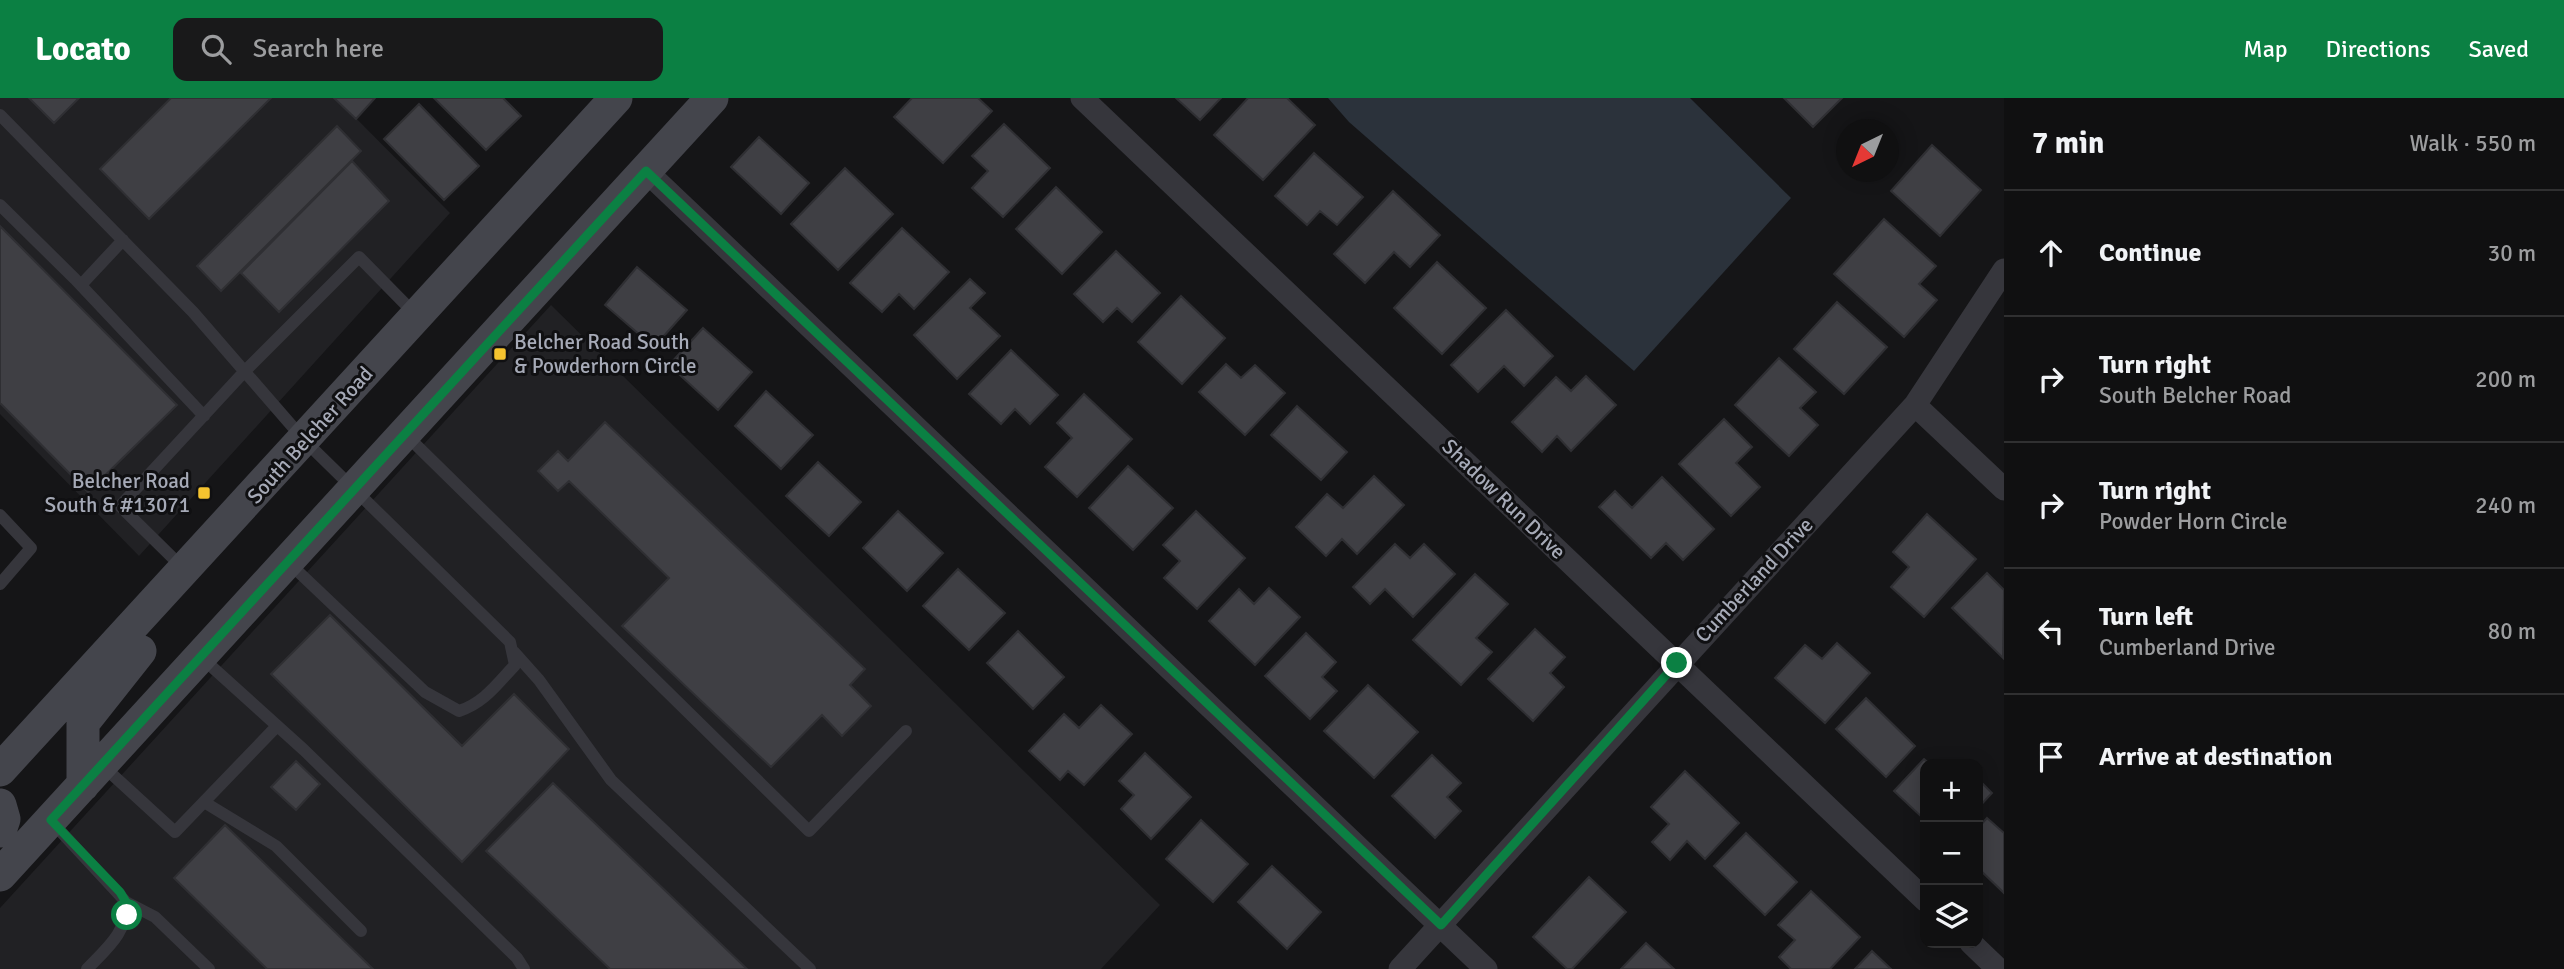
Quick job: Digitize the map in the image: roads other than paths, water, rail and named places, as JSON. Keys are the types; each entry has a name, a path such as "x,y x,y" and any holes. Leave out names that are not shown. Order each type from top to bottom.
{"main road":[{"name":"South Belcher Road","path":"0,770 304,442 616,98"},
{"path":"0,875 712,98"},
{"path":"93,775 83,723 159,628 186,570"},
{"path":"0,805 4,818 0,831"}],"street":[{"name":"Shadow Run Drive","path":"1082,98 1920,895"},
{"path":"646,171 1486,969"},
{"name":"Cumberland Drive","path":"1400,969 1915,405 2004,270"},
{"path":"1915,405 2004,489"},
{"path":"1976,948 1998,969"}],"lane":[{"path":"0,115 193,312 304,442 498,630 539,680 611,780 810,969"},
{"path":"0,205 81,285 204,416"},
{"path":"81,285 123,240"},
{"path":"186,570 120,506 244,372 359,257 418,317"},
{"path":"405,434 809,831 906,731"},
{"path":"0,515 32,548 0,584"},
{"path":"288,562 425,692 458,711 483,700 515,665 514,652"},
{"path":"201,657 277,726 517,958 524,969"},
{"path":"93,775 175,832 277,726"},
{"path":"204,802 276,845 361,931"},
{"path":"51,820 126,902 155,917 209,969"},
{"path":"87,969 122,932 127,915 126,902"}],"place":[{"name":"Belcher Road South & Powderhorn Circle","path":"500,354"},
{"name":"Belcher Road South & #13071","path":"204,493"}]}
